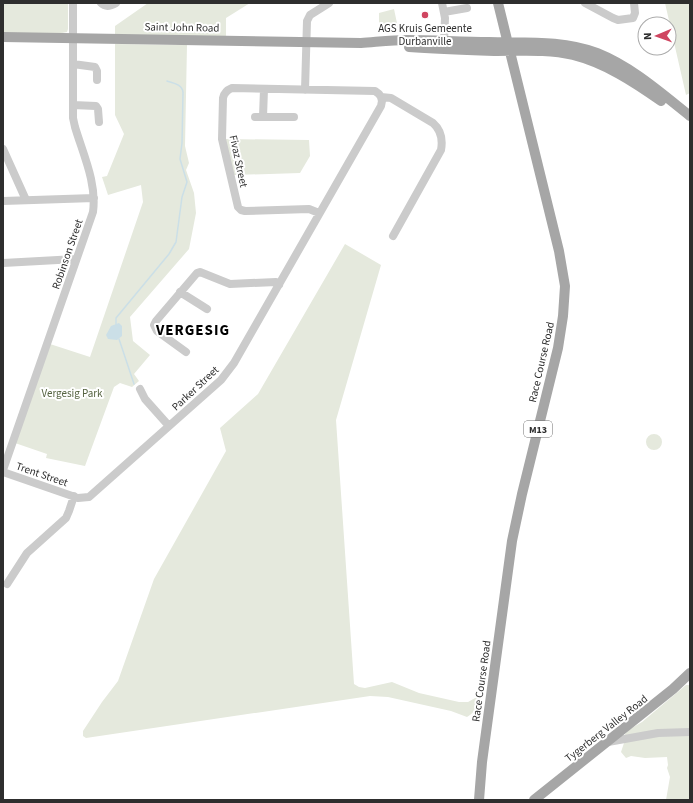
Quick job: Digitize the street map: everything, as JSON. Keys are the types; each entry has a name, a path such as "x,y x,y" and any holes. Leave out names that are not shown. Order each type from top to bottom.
{"main road":[{"name":"Race Course Road","path":"480,798 484,747 515,528 558,348 565,300 564,279 559,252 498,3"},
{"name":"Saint John Road","path":"3,37 361,42 407,40 444,41 508,47"},
{"name":"Saint John Road","path":"361,42 403,47 508,47"},
{"path":"508,47 535,42 573,46 596,53 637,74 690,116"},
{"path":"508,47 573,55 610,69 635,83 690,123"},
{"name":"Tygerberg Valley Road","path":"534,800 674,689 690,673"}],"street":[{"name":"Robinson Street","path":"3,471 91,217 94,198 91,179 74,124 73,3"},
{"path":"101,3 104,6 108,6 116,3"},
{"path":"305,90 308,17 329,3"},
{"path":"442,3 444,12 444,41"},
{"path":"584,3 618,20 633,18 635,12 634,3"},
{"path":"444,12 468,8"},
{"path":"73,64 95,67 97,71 97,80"},
{"name":"Fivaz Street","path":"319,213 309,209 245,211 236,206 234,187 222,140 223,98 226,91 230,89 373,91 378,93 381,97 391,98 433,123 440,131 442,138 440,153 393,236"},
{"path":"264,89 259,117 294,117"},
{"name":"Parker Street","path":"74,496 83,498 91,496 226,375 381,106 381,97"},
{"path":"73,105 96,106 98,109 98,122"},
{"path":"3,149 26,200"},
{"path":"3,201 94,198"},
{"path":"3,263 76,259"},
{"path":"186,352 157,331 154,327 156,320 195,274 198,272 233,284 276,282 279,285"},
{"path":"180,292 207,309"},
{"path":"140,389 145,399 169,426"},
{"name":"Trent Street","path":"3,471 74,496"},
{"path":"7,584 26,553 66,518 74,496"},
{"path":"607,742 658,733 690,732"}],"green space":[{"path":"3,3 68,3 67,32 3,34"},
{"path":"148,3 250,3 226,18 226,37 115,35 115,26"},
{"path":"665,3 690,3 690,93 686,95 677,56 677,16 668,16"},
{"path":"394,9 398,28 379,29 379,13"},
{"name":"Vergesig Park","path":"115,44 187,45 185,146 189,163 186,170 194,193 196,213 189,249 130,317 133,341 150,355 134,374 139,381 132,387 120,383 114,387 85,466 46,458 47,454 15,443 50,344 90,357 143,202 141,185 108,195 102,177 107,176 124,134 115,115"},
{"path":"224,139 309,140 310,156 300,173 234,175"},
{"path":"345,244 381,265 336,420 354,684 365,688 392,682 419,693 459,702 468,702 477,697 475,708 467,717 451,711 388,697 370,696 86,738 83,736 83,731 118,681 154,579 226,451 220,428 258,394"},
{"path":"654,434 661,439 662,442 657,449 654,450 647,445 646,442 651,435"},
{"path":"686,685 690,685 690,800 666,800 670,777 667,768 667,757 645,758 631,756 626,758 621,752 625,734 630,729 642,722"}],"shaded area":[{"path":"119,323 122,326 122,336 117,340 108,339 106,335 111,326"}],"waterway":[{"path":"116,325 116,318 169,254 176,242 182,197 187,182 180,159 182,143 183,92 181,87 167,81"},
{"path":"119,339 134,384"}],"place":[{"name":"AGS Kruis Gemeente Durbanville","path":"425,15"}],"district":[{"name":"VERGESIG","path":"193,330"}]}
